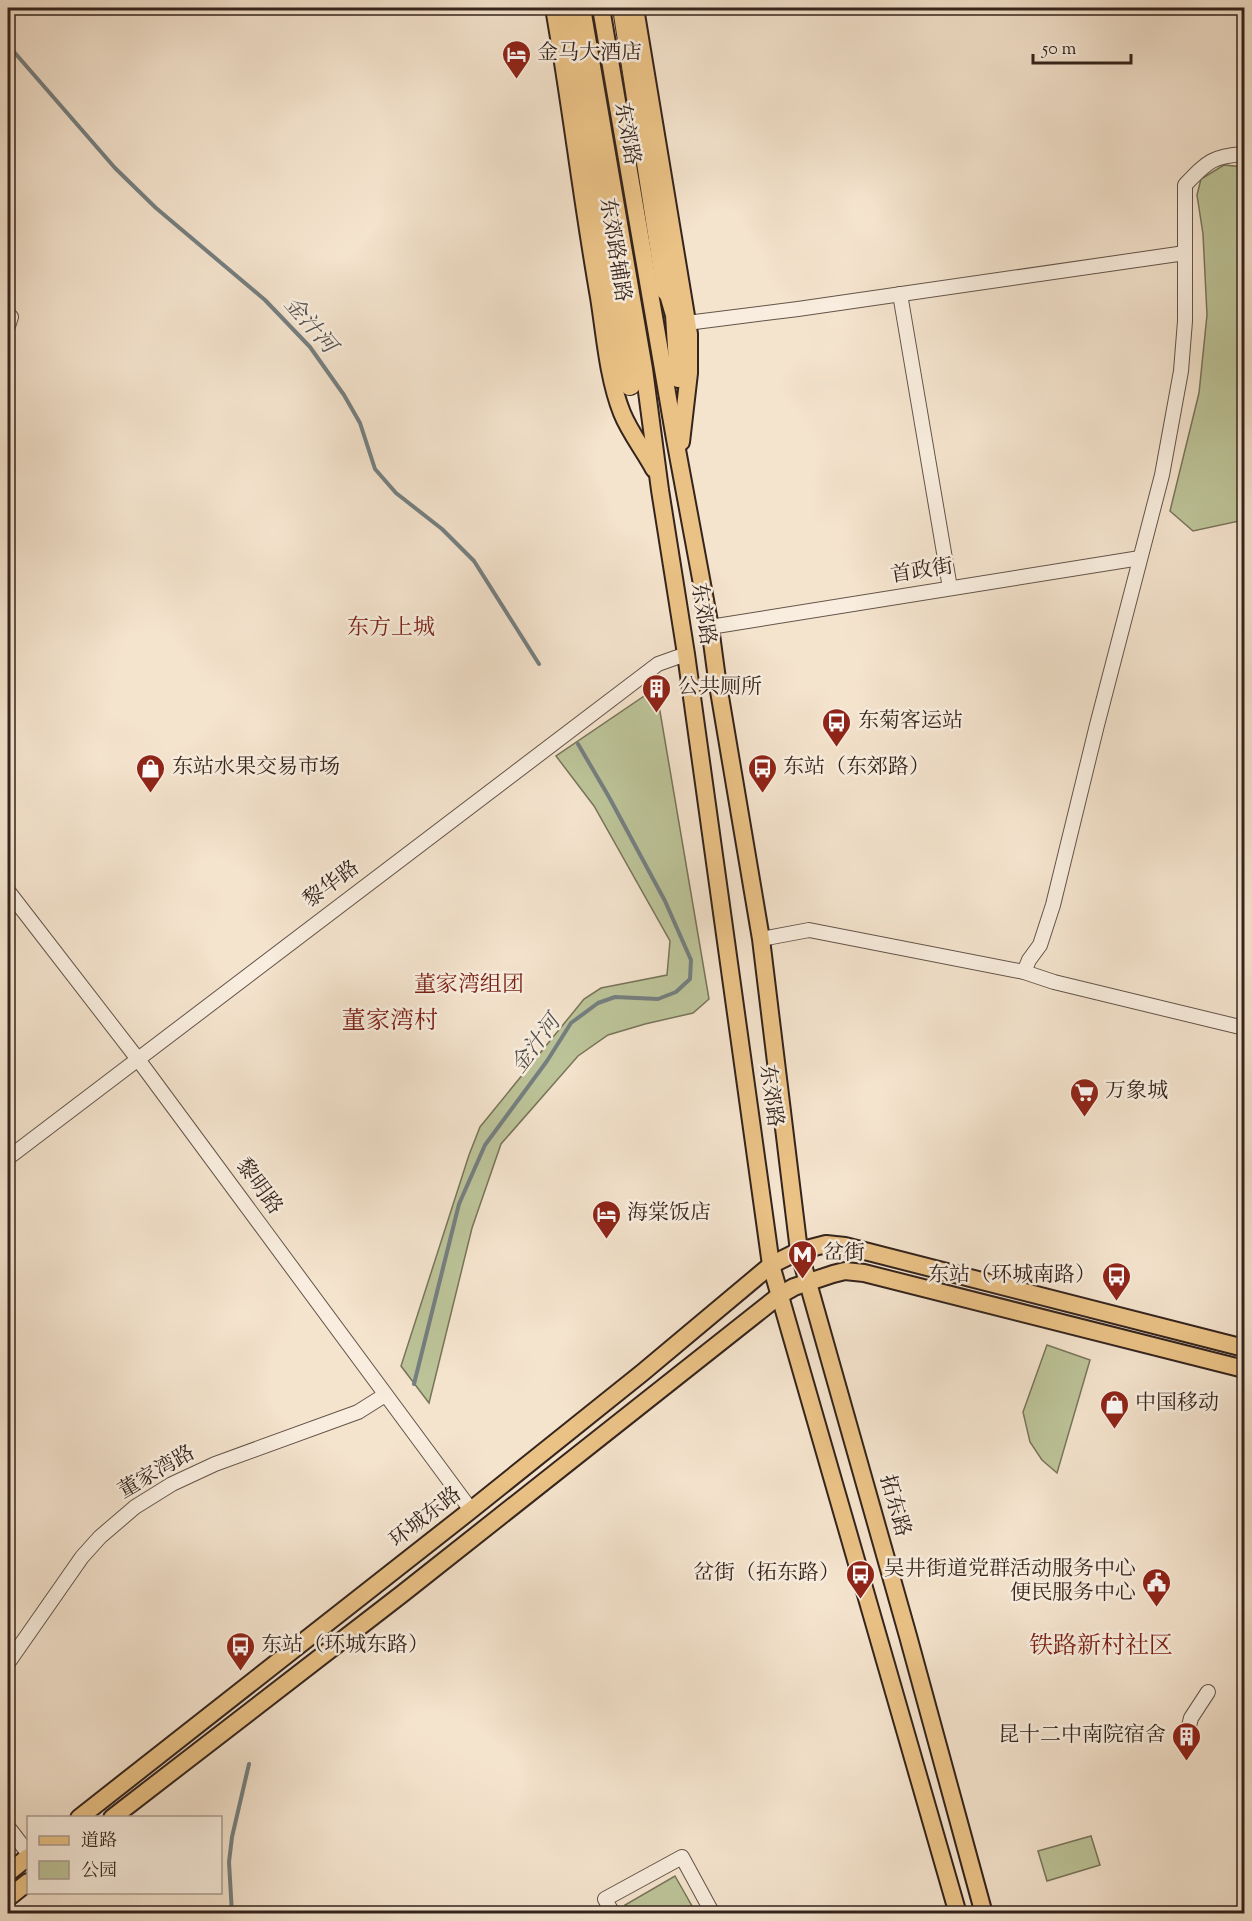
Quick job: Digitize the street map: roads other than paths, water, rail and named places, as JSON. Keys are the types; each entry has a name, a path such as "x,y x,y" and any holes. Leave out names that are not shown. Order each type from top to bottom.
{"highway":[{"path":"564,8 630,385"},
{"path":"623,8 667,291"}],"main road":[{"name":"东郊路辅路","path":"554,8 613,381 622,413 654,469 660,490"},
{"name":"东郊路","path":"582,8 644,369 771,1265"},
{"name":"东郊路","path":"601,8 710,627 761,939 799,1251"},
{"path":"635,8 687,323 689,373 681,451 683,484"},
{"path":"667,291 674,315 676,335 683,484"},
{"path":"630,385 628,393 631,406 654,465 660,490"},
{"name":"环城东路","path":"82,1816 471,1510 642,1373 771,1265 799,1251 826,1244 845,1246 1245,1348"},
{"name":"拓东路","path":"799,1251 984,1914"},
{"path":"771,1265 958,1914"},
{"path":"115,1816 402,1594 780,1295 806,1282 845,1272 864,1273 1245,1369"},
{"path":"8,1873 27,1856"},
{"path":"8,1898 27,1883"}],"street":[{"path":"1024,972 1029,960 1040,945 1053,905 1162,475 1181,371 1185,321 1185,185 1210,161 1221,156 1245,154"},
{"path":"687,323 1185,252"},
{"path":"900,294 950,588"},
{"path":"8,314 11,317 8,326"},
{"name":"首政街","path":"710,627 1140,558"},
{"name":"黎华路","path":"8,1158 658,664 686,654"},
{"name":"黎明路","path":"8,891 137,1058 471,1510"},
{"path":"761,939 809,930 1024,972 1054,982 1245,1028"},
{"name":"董家湾路","path":"8,1663 82,1557 100,1537 135,1507 172,1484 215,1464 358,1412 385,1395"},
{"path":"1188,1730 1191,1718 1208,1692"},
{"path":"8,1827 27,1854"},
{"path":"614,1914 605,1899 682,1857 713,1914"}],"waterway":[{"name":"金汁河","path":"8,45 115,168 156,208 265,300 310,347 344,395 360,423 375,469 396,493 442,529 474,561 539,664"},
{"name":"金汁河","path":"414,1384 459,1204 485,1145 547,1061 571,1023 598,1003 615,997 658,999 676,992 690,979 691,960 665,901 578,744"},
{"name":"金汁河","path":"232,1914 229,1862 232,1837 249,1764"}],"place":[{"name":"金马大酒店","path":"516,80"},
{"name":"公共厕所","path":"657,714"},
{"name":"东菊客运站","path":"837,748"},
{"name":"东站水果交易市场","path":"151,794"},
{"name":"东站（东郊路）","path":"762,794"},
{"name":"万象城","path":"1084,1118"},
{"name":"海棠饭店","path":"606,1240"},
{"name":"岔街","path":"802,1280"},
{"name":"东站（环城南路）","path":"1117,1302"},
{"name":"中国移动","path":"1114,1430"},
{"name":"岔街（拓东路）","path":"861,1600"},
{"name":"吴井街道党群活动服务中心 便民服务中心","path":"1157,1608"},
{"name":"东站（环城东路）","path":"240,1672"},
{"name":"昆十二中南院宿舍","path":"1187,1762"}],"district":[{"name":"东方上城","path":"391,629"},
{"name":"董家湾组团","path":"469,986"},
{"name":"董家湾村","path":"390,1022"},
{"name":"铁路新村社区","path":"1101,1647"}]}
